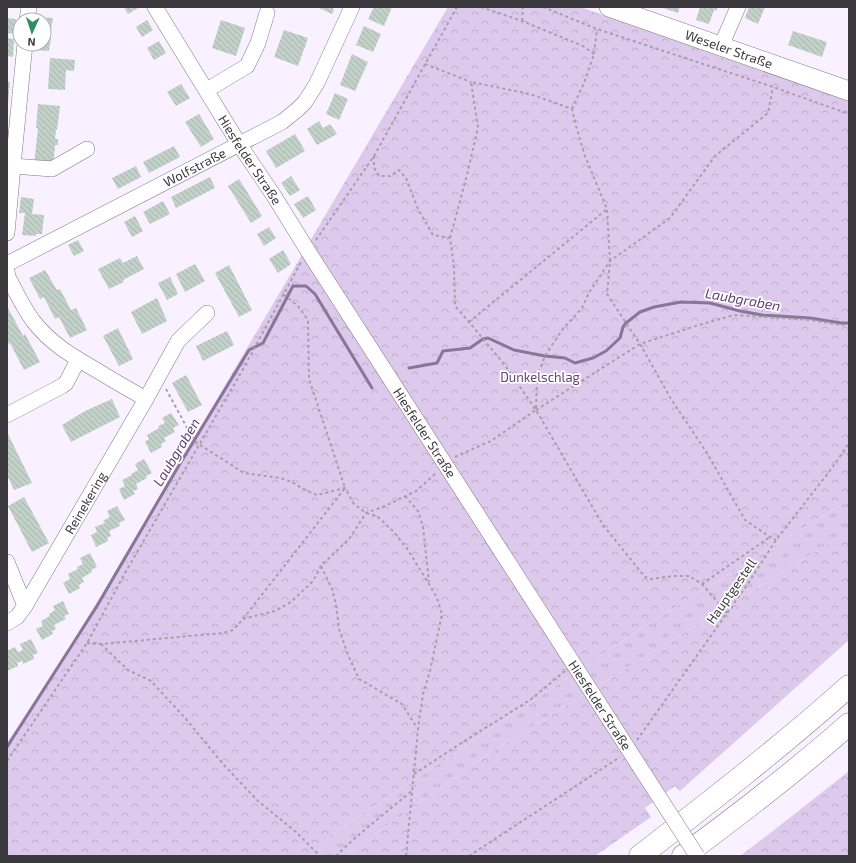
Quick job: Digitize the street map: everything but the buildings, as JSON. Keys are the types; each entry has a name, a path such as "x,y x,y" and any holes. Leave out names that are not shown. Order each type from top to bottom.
{"highway":[{"path":"640,856 746,773 813,718 849,686"},
{"path":"683,856 755,802 849,724"},
{"path":"705,856 742,826 755,802"}],"main road":[{"name":"Weseler Straße","path":"609,7 849,91"}],"street":[{"name":"Hiesfelder Straße","path":"155,7 239,144 274,196 698,856"},
{"name":"Wolfstraße","path":"7,264 282,122 305,102 317,83 352,7"},
{"path":"720,46 738,7"},
{"path":"207,90 247,66 258,43 267,13"},
{"path":"7,233 12,128 24,52"},
{"path":"11,164 52,169 87,149"},
{"path":"7,271 8,277 27,312 49,339 78,360 146,399"},
{"name":"Reinekering","path":"7,623 17,617 25,606 178,342 207,313"},
{"path":"7,415 66,383 78,360"},
{"path":"7,562 25,606"}],"path":[{"path":"7,761 87,643 125,573 308,251 374,156 457,7"},
{"path":"481,7 522,21 583,46 594,54"},
{"path":"522,21 523,7"},
{"path":"543,7 597,29 773,87 849,114"},
{"path":"597,29 594,54 584,83 572,109 585,156 607,209 610,261 607,294 640,344 671,399 708,453 745,520 776,540"},
{"path":"425,64 471,82 530,94 572,109"},
{"path":"471,82 478,127 450,238 454,266 455,306 504,364 536,410 603,525 645,577 651,579 689,576 702,584 727,613"},
{"path":"536,410 537,377 544,356 562,330 582,308 590,291 610,261 670,218 715,156 768,112 773,87"},
{"path":"374,156 374,168 380,176 390,176 399,170 406,178 418,209 433,236 450,238"},
{"path":"469,322 607,209"},
{"path":"283,294 298,306 308,320 308,380 345,488 354,504 366,513 377,516 393,531 406,547 437,598 442,614 424,694 418,729 406,856"},
{"path":"243,619 275,611 291,602 313,581 321,566 349,539 366,513 385,506 416,491 445,464 459,455 491,441 536,410 640,344 734,315 810,320 849,325"},
{"path":"159,376 196,442 244,473 280,478 292,482 317,495 345,488"},
{"name":"Hauptgestell","path":"469,856 618,758 635,743 727,613 776,540 832,468 849,443"},
{"path":"87,643 101,644 223,633 233,630 345,488"},
{"path":"406,496 418,511 423,527 429,584"},
{"path":"702,584 770,537"},
{"path":"321,566 332,589 336,604 339,629 348,655 359,679 402,704 418,729"},
{"path":"101,644 128,670 151,681 186,719 222,764 258,801 296,832 320,856"},
{"path":"414,774 530,700 574,664"},
{"path":"336,856 349,843 413,790"}],"green space":[{"name":"Dunkelschlag","path":"448,7 580,7 849,101 849,500 645,626 330,836 315,856 7,856 7,743 102,594"},
{"path":"849,500 849,531 499,747 344,856 315,856 330,836 645,626"},
{"path":"849,531 849,640 680,791 675,786 645,808 651,817 595,856 344,856 499,747"},
{"path":"849,771 849,856 740,856 778,827"}],"waterway":[{"name":"Laubgraben","path":"7,747 97,606 178,467 249,350 263,343 293,286 306,286 315,294 372,388"},
{"name":"Laubgraben","path":"409,368 437,363 443,351 470,348 483,339 488,338 514,350 565,358 575,363 593,358 606,351 620,338 623,327 626,323 640,312 654,307 681,302 710,303 762,315 810,318 849,323"}]}
